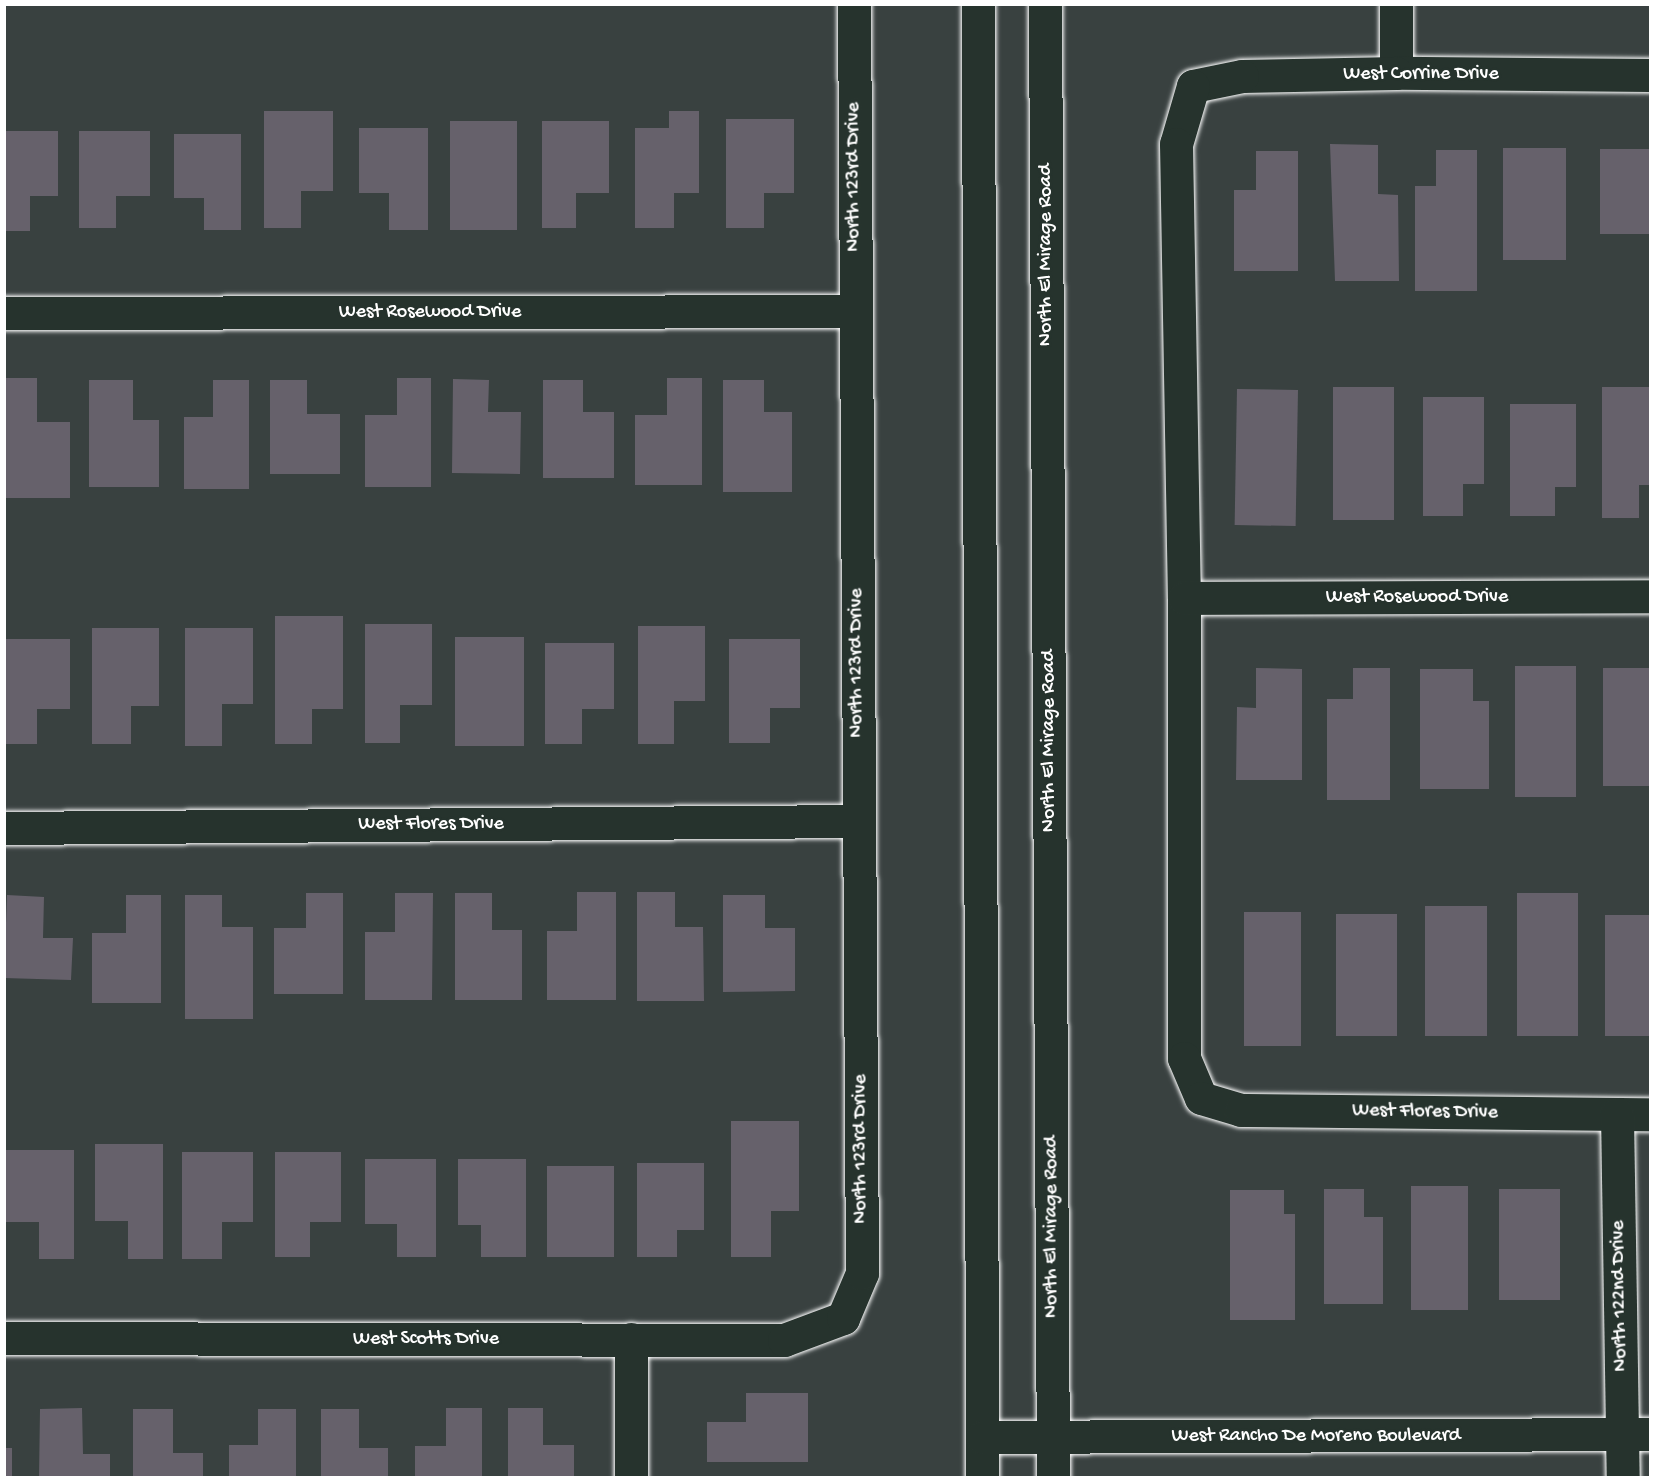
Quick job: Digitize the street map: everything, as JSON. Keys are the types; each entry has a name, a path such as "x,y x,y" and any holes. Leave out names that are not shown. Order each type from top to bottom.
{"street":[{"name":"North 123rd Drive","path":"843,1318 862,1273 854,4"},
{"path":"978,4 982,1478"},
{"name":"North El Mirage Road","path":"1045,4 1053,1478"},
{"path":"1396,4 1396,73"},
{"name":"West Corrine Drive","path":"1184,598 1176,144 1193,86 1242,76 1396,73 1650,75"},
{"name":"West Rosewood Drive","path":"4,313 855,311"},
{"name":"West Rosewood Drive","path":"1184,598 1650,596"},
{"name":"West Flores Drive","path":"1184,598 1184,1058 1201,1098 1241,1110 1650,1114"},
{"name":"West Flores Drive","path":"4,828 858,821"},
{"name":"North 122nd Drive","path":"1617,1114 1636,1434 1623,1478"},
{"name":"West Scotts Drive","path":"4,1338 784,1340 843,1318"},
{"path":"631,1339 631,1478"},
{"name":"West Rancho De Moreno Boulevard","path":"982,1437 1636,1434"}],"building":[{"path":"264,111 333,111 333,191 301,191 301,228 264,228"},
{"path":"669,111 699,111 699,193 674,193 674,228 635,228 635,128 669,128"},
{"path":"726,119 794,119 794,193 764,193 764,228 726,228"},
{"path":"450,121 517,121 517,230 450,230"},
{"path":"542,121 609,121 609,193 576,193 576,228 542,228"},
{"path":"359,128 428,128 428,230 389,230 389,193 359,193"},
{"path":"4,131 58,131 58,196 30,196 30,231 4,231"},
{"path":"79,131 150,131 150,196 116,196 116,228 79,228"},
{"path":"174,134 241,134 241,230 204,230 204,198 174,198"},
{"path":"1330,144 1378,145 1378,194 1398,195 1399,281 1335,281"},
{"path":"1503,148 1566,148 1566,260 1503,260"},
{"path":"1600,149 1650,149 1650,234 1600,234"},
{"path":"1436,150 1477,150 1477,291 1415,291 1415,186 1436,186"},
{"path":"1256,151 1298,151 1298,271 1234,271 1234,190 1256,190"},
{"path":"4,378 37,378 37,422 70,422 70,498 4,498"},
{"path":"397,378 431,378 431,487 365,487 365,415 397,415"},
{"path":"667,378 702,378 702,485 635,485 635,415 667,415"},
{"path":"453,379 489,380 488,412 521,412 520,474 452,473"},
{"path":"89,380 133,380 133,420 159,420 159,487 89,487"},
{"path":"213,380 249,380 249,489 184,489 184,417 213,417"},
{"path":"270,380 307,380 307,414 340,414 340,474 270,474"},
{"path":"543,380 583,380 583,412 614,412 614,478 543,478"},
{"path":"723,380 764,380 764,412 792,412 792,492 723,492"},
{"path":"1333,387 1394,387 1394,520 1333,520"},
{"path":"1602,387 1650,387 1650,485 1639,485 1639,518 1602,518"},
{"path":"1237,389 1298,390 1296,526 1235,525"},
{"path":"1423,397 1484,397 1484,484 1463,484 1463,516 1423,516"},
{"path":"1510,404 1576,404 1576,487 1555,487 1555,516 1510,516"},
{"path":"275,616 343,616 343,709 312,709 312,744 275,744"},
{"path":"365,624 432,624 432,705 400,705 400,743 365,743"},
{"path":"638,626 705,626 705,701 674,701 674,744 638,744"},
{"path":"92,628 159,628 159,706 131,706 131,744 92,744"},
{"path":"185,628 253,628 253,704 222,704 222,746 185,746"},
{"path":"455,637 524,637 524,746 455,746"},
{"path":"4,639 70,639 70,709 37,709 37,744 4,744"},
{"path":"729,639 800,639 800,708 770,708 770,743 729,743"},
{"path":"545,643 614,643 614,709 582,709 582,744 545,744"},
{"path":"1515,666 1576,666 1576,797 1515,797"},
{"path":"1256,668 1302,669 1302,780 1236,780 1237,707 1256,708"},
{"path":"1353,668 1390,668 1390,800 1327,800 1327,699 1353,699"},
{"path":"1603,668 1650,668 1650,786 1603,786"},
{"path":"1420,669 1473,669 1473,701 1489,701 1489,789 1420,789"},
{"path":"577,892 616,892 616,1000 547,1000 547,931 577,931"},
{"path":"637,892 675,892 675,927 703,927 704,1001 637,1001"},
{"path":"306,893 343,893 343,994 274,994 274,928 306,928"},
{"path":"395,893 433,893 432,1000 365,1000 365,932 395,932"},
{"path":"455,893 492,893 492,930 522,930 522,1000 455,1000"},
{"path":"1517,893 1578,893 1578,1036 1517,1036"},
{"path":"7,895 44,897 43,938 73,938 71,980 4,978"},
{"path":"126,895 161,895 161,1003 92,1003 92,933 126,933"},
{"path":"185,895 222,895 222,927 253,927 253,1019 185,1019"},
{"path":"723,895 765,895 765,928 795,928 795,991 723,992"},
{"path":"1425,906 1487,906 1487,1036 1425,1036"},
{"path":"1244,912 1301,912 1301,1046 1244,1046"},
{"path":"1336,914 1397,914 1397,1036 1336,1036"},
{"path":"1605,915 1650,915 1650,1036 1605,1036"},
{"path":"731,1121 799,1121 799,1211 771,1211 771,1257 731,1257"},
{"path":"95,1144 163,1144 163,1259 128,1259 128,1221 95,1221"},
{"path":"6,1150 74,1150 74,1259 39,1259 39,1222 6,1222"},
{"path":"182,1152 253,1152 253,1222 222,1222 222,1259 182,1259"},
{"path":"275,1152 341,1152 341,1222 310,1222 310,1257 275,1257"},
{"path":"365,1159 436,1159 436,1257 397,1257 397,1224 365,1224"},
{"path":"458,1159 526,1159 526,1257 481,1257 481,1225 458,1225"},
{"path":"637,1163 704,1163 704,1230 677,1230 677,1257 637,1257"},
{"path":"547,1166 614,1166 614,1257 547,1257"},
{"path":"1411,1186 1468,1186 1468,1310 1411,1310"},
{"path":"1324,1189 1364,1189 1364,1217 1383,1217 1383,1304 1324,1304"},
{"path":"1499,1189 1560,1189 1560,1300 1499,1300"},
{"path":"1230,1190 1284,1190 1284,1214 1295,1214 1295,1320 1230,1320"},
{"path":"746,1393 808,1393 808,1462 707,1462 707,1422 746,1422"},
{"path":"82,1408 83,1454 110,1454 110,1478 39,1478 40,1409"},
{"path":"446,1408 482,1408 482,1478 415,1478 415,1446 446,1446"},
{"path":"508,1408 543,1408 543,1445 574,1445 574,1478 508,1478"},
{"path":"133,1409 173,1409 173,1453 203,1453 203,1478 133,1478"},
{"path":"258,1409 296,1409 296,1478 229,1478 229,1445 258,1445"},
{"path":"321,1409 359,1409 359,1448 388,1448 388,1478 321,1478"},
{"path":"4,1448 12,1448 12,1478 4,1478"}]}
